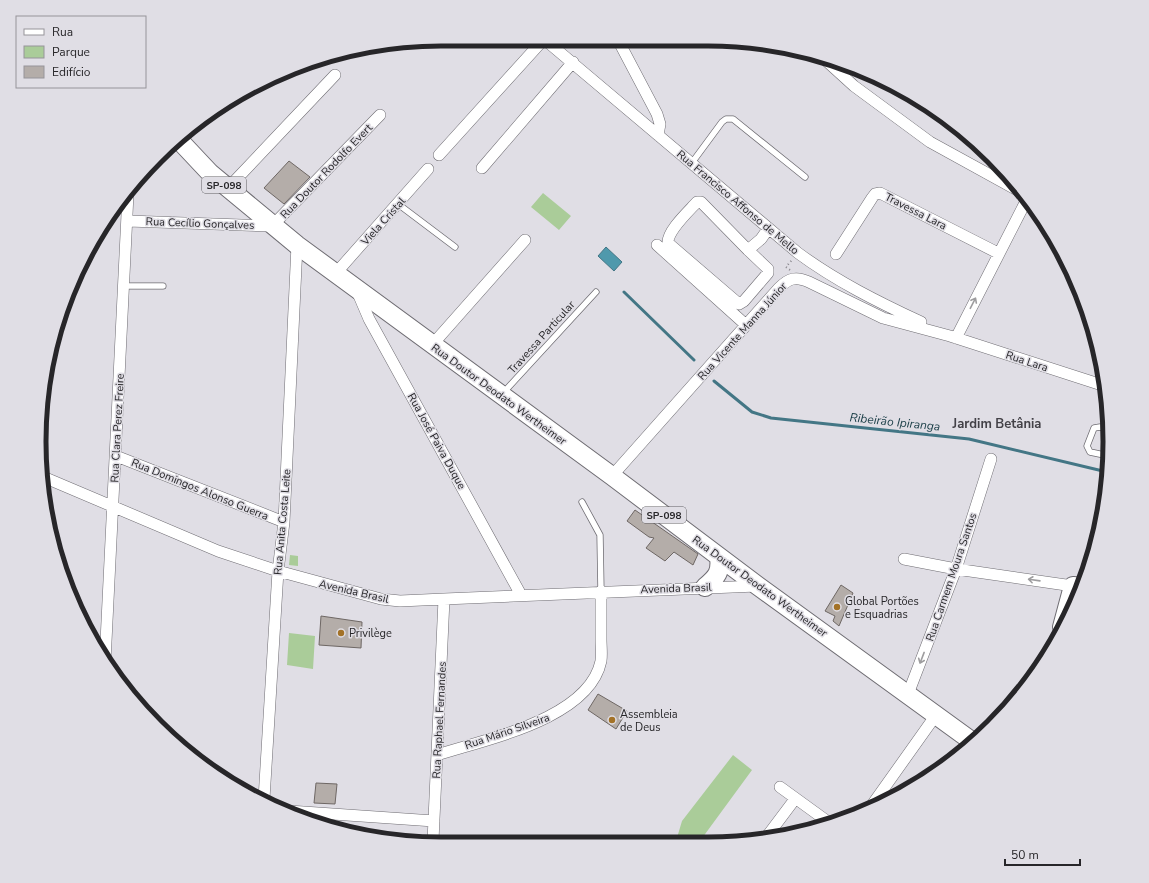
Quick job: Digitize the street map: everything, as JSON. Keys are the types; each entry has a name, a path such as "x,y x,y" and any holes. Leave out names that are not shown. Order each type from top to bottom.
{"main road":[{"name":"SP-098","path":"182,143 196,160 272,226 355,287"},
{"name":"Rua Doutor Deodato Wertheimer","path":"355,287 612,476 758,586 968,739"},
{"path":"705,587 718,575 721,568 719,556"}],"street":[{"path":"439,155 538,46"},
{"name":"Rua Francisco Affonso de Mello","path":"553,46 768,229 823,272 873,300 953,337"},
{"path":"621,46 657,114 660,124 658,135"},
{"path":"482,168 573,62"},
{"path":"832,66 860,91 930,142 1008,185"},
{"path":"228,188 335,75"},
{"name":"Rua Doutor Rodolfo Evert","path":"272,226 380,115"},
{"name":"Viela Cristal","path":"336,273 428,169"},
{"name":"Travessa Lara","path":"836,254 872,198 875,194 880,193 998,253"},
{"name":"Rua Clara Perez Freire","path":"106,649 128,201"},
{"path":"697,202 701,202 748,250 768,269 768,273 744,301 739,304 668,243 668,238 671,232 697,202"},
{"path":"953,337 1024,205"},
{"name":"Rua Cecílio Gonçalves","path":"128,221 272,226"},
{"path":"748,250 761,239 768,229"},
{"path":"432,345 525,240"},
{"name":"Rua Anita Costa Leite","path":"264,795 278,571 284,522 297,245"},
{"path":"658,245 746,325"},
{"name":"Rua Vicente Manna Júnior","path":"612,476 785,282 792,278 801,278 883,318 953,337"},
{"name":"Rua José Paiva Duque","path":"355,287 369,319 521,595"},
{"name":"Rua Lara","path":"953,337 1099,384"},
{"name":"Rua Domingos Alonso Guerra","path":"116,456 284,522"},
{"name":"Rua Carmem Moura Santos","path":"908,694 956,569 991,459"},
{"name":"Avenida Brasil","path":"48,479 218,551 278,571 382,599 400,601 601,591 758,586"},
{"path":"904,558 956,569 1076,586"},
{"name":"Rua Mário Silveira","path":"437,755 521,728 555,714 583,694 594,681 601,660 601,591"},
{"name":"Rua Raphael Fernandes","path":"433,837 444,599"},
{"path":"876,799 936,714"},
{"path":"780,787 824,819"},
{"path":"770,832 795,799"},
{"path":"304,812 434,822"}],"lane":[{"path":"691,164 722,122 726,119 733,119 805,177"},
{"path":"398,204 455,247"},
{"path":"124,286 163,286"},
{"name":"Travessa Particular","path":"501,395 596,292"},
{"path":"1102,428 1094,428 1087,446 1090,452 1102,455"},
{"path":"582,502 600,535 601,591"}],"path":[{"path":"798,253 786,268 801,278"}],"green space":[{"path":"543,193 571,216 559,230 531,207"},
{"path":"290,555 298,556 298,566 289,565"},
{"path":"289,633 315,636 313,669 287,665"},
{"path":"733,755 752,770 703,837 677,837 682,821"}],"water":[{"path":"606,247 622,262 614,271 598,256"}],"building":[{"path":"289,161 310,177 284,204 264,188"},
{"path":"635,510 698,554 693,565 674,552 665,561 646,548 654,538 649,537 627,521"},
{"name":"Global Portões e Esquadrias","path":"841,585 853,593 839,626 833,621 835,616 825,611"},
{"name":"Privilège","path":"321,616 362,622 361,648 319,645"},
{"name":"Assembleia de Deus","path":"598,694 627,711 616,729 588,710"},
{"path":"316,783 337,784 335,804 314,803"}],"waterway":[{"path":"624,292 694,360"},
{"name":"Ribeirão Ipiranga","path":"714,381 752,412 771,418 969,439 1102,471"}],"place":[{"name":"Global Portões e Esquadrias","path":"837,607"},
{"name":"Privilège","path":"341,633"},
{"name":"Assembleia de Deus","path":"612,720"}],"district":[{"name":"Jardim Betânia","path":"997,423"}]}
